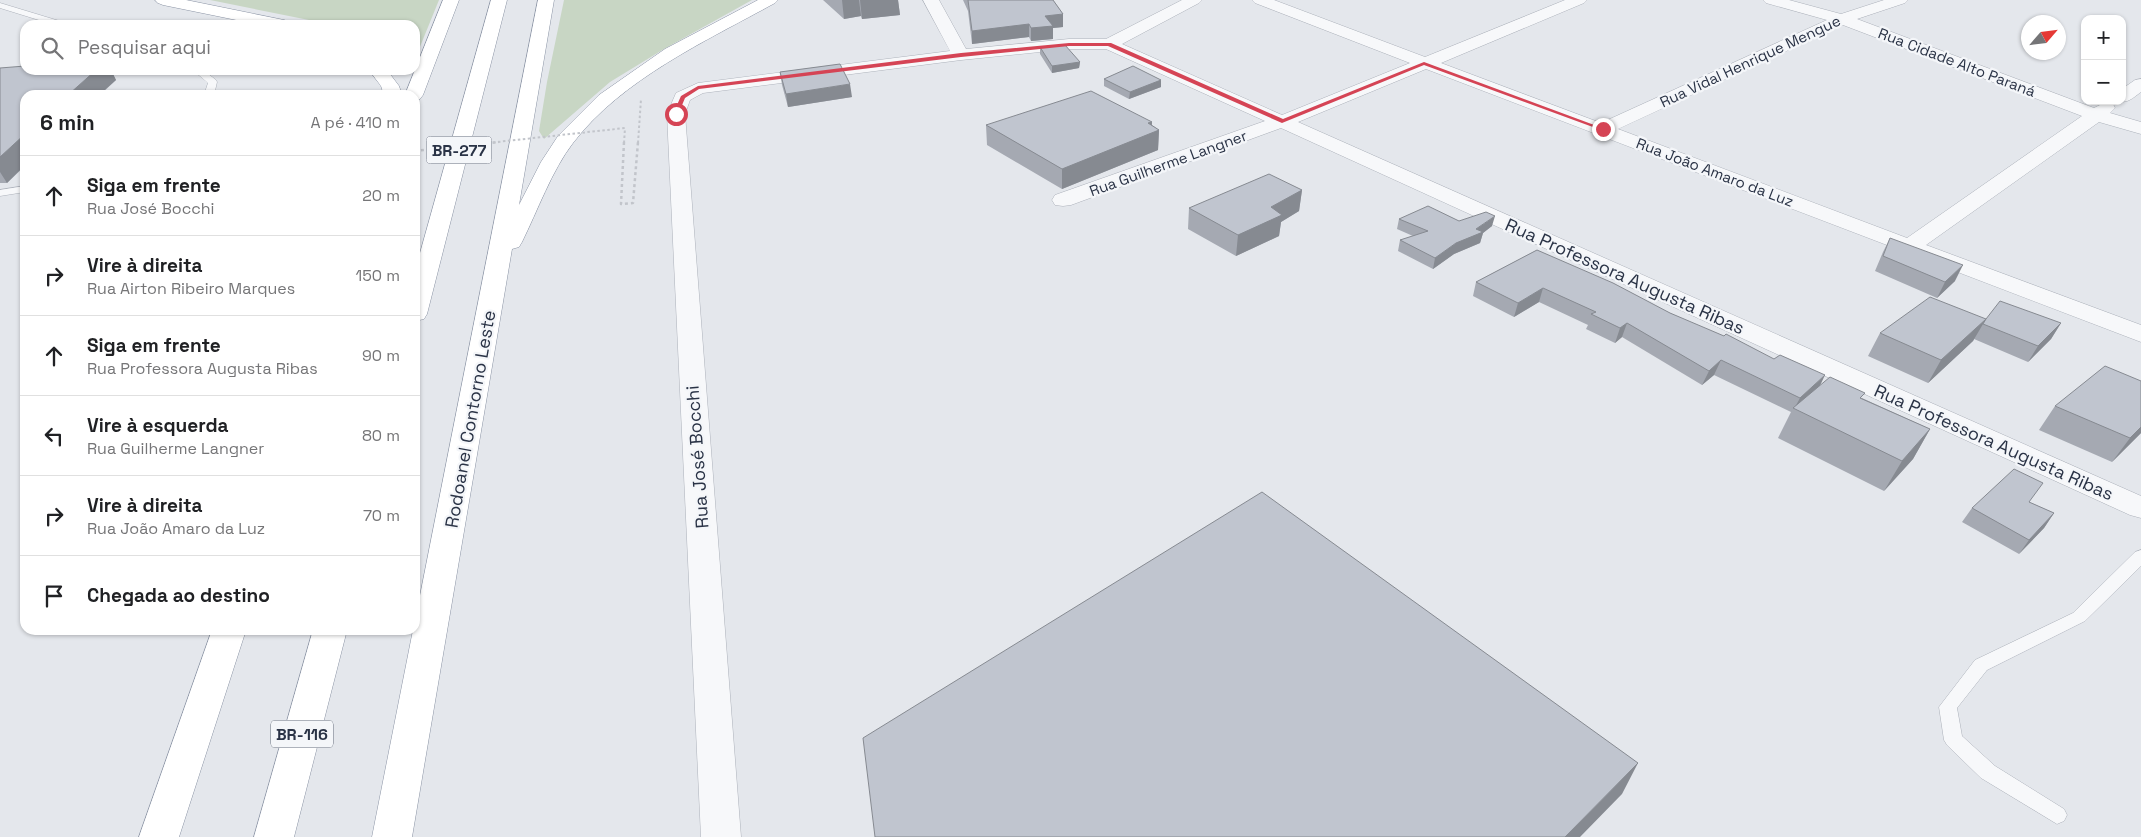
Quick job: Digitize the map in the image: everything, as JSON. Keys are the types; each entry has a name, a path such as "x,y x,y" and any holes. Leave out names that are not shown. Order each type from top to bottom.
{"highway":[{"path":"163,0 260,20"},
{"path":"416,90 451,0"},
{"path":"490,0 493,22"},
{"name":"BR-277","path":"420,296 499,0"},
{"path":"498,268 556,154 565,140 605,99 671,52 770,0"},
{"name":"Rodoanel Contorno Leste","path":"392,837 547,3"},
{"path":"382,75 391,90"},
{"path":"159,837 228,635"},
{"name":"BR-116","path":"274,837 329,635"}],"street":[{"path":"931,0 961,55 1069,44 1109,44 1194,0"},
{"name":"Rua João Amaro da Luz","path":"1260,0 2141,334"},
{"name":"Rua Guilherme Langner","path":"1063,200 1282,122 1579,0"},
{"name":"Rua Cidade Alto Paraná","path":"1771,0 1842,19 2095,115 2141,128"},
{"name":"Rua Vidal Henrique Mengue","path":"1603,129 1842,19 1900,0"},
{"name":"Rua Professora Augusta Ribas","path":"1109,44 2141,508"},
{"name":"Rua José Bocchi","path":"721,837 676,114 682,97 698,88 961,55"},
{"path":"2126,94 2141,84"},
{"path":"1910,246 2109,105"}],"lane":[{"path":"0,6 46,20"},
{"path":"204,75 213,82 211,90"},
{"path":"0,193 20,191"},
{"path":"2057,814 1988,772 1952,740 1948,707 1981,665 2079,618 2141,556"}],"path":[{"path":"420,150 625,128 621,204 633,203 642,95"}],"green space":[{"path":"210,0 439,0 420,47 420,20 309,20"},
{"path":"564,0 752,0 664,49 610,82 544,139 539,131"}],"building":[{"path":"968,0 1053,0 1063,14 1045,16 1053,26 1031,28 1029,24 972,31"},
{"path":"1065,45 1080,62 1052,66 1040,47"},
{"path":"840,64 850,84 786,94 780,72"},
{"path":"20,66 20,75 90,75 74,90 20,90 20,139 0,157 0,68"},
{"path":"1133,66 1161,80 1130,92 1104,79"},
{"path":"1091,91 1152,122 1148,123 1159,130 1062,169 986,125"},
{"path":"1269,174 1302,190 1271,207 1282,215 1238,235 1189,208"},
{"path":"1428,206 1459,221 1486,212 1495,216 1476,229 1483,232 1456,243 1435,258 1400,240 1428,231 1399,219"},
{"path":"1890,238 1963,265 1945,282 1883,256"},
{"path":"1537,250 1613,283 1670,313 1724,336 1726,334 1774,359 1780,355 1825,375 1800,398 1721,360 1709,371 1627,323 1620,328 1591,314 1596,312 1543,288 1518,303 1476,282"},
{"path":"1930,297 1986,319 1941,360 1880,333"},
{"path":"2000,301 2061,323 2038,346 1983,324"},
{"path":"2105,366 2141,381 2141,427 2130,438 2055,406"},
{"path":"1830,377 1865,393 1860,398 1930,429 1902,461 1793,408"},
{"path":"2014,469 2043,483 2029,502 2054,513 2029,540 1972,508"},
{"path":"1262,492 1638,763 1565,837 875,837 863,738"}],"route":[{"path":"676,114 682,97 698,88 961,55 1069,44 1109,44 1282,122 1424,63 1603,129"}]}
